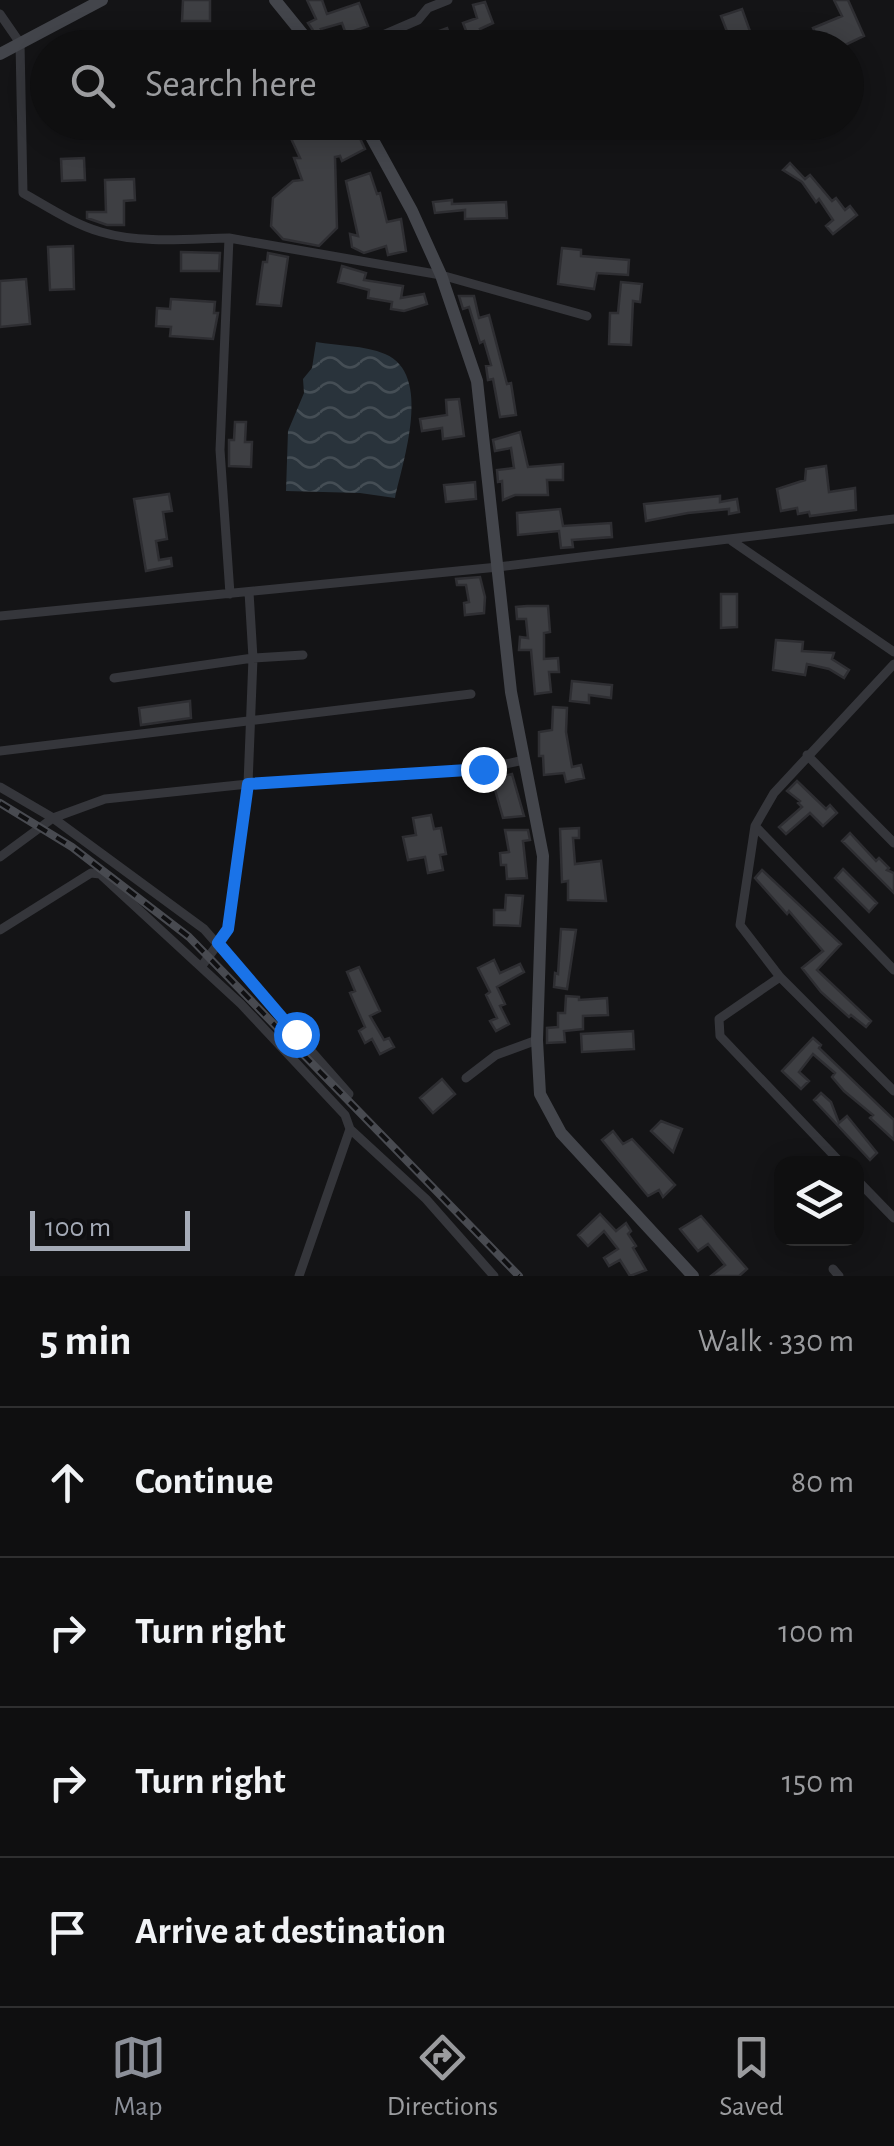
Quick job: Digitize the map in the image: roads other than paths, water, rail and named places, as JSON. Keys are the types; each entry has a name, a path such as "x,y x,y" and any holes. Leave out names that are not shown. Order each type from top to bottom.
{"main road":[{"path":"45,30 102,0"},
{"path":"275,0 299,30"},
{"path":"0,54 30,38"},
{"path":"373,140 412,210 441,275 477,381 511,692 543,856 537,1040 540,1094 560,1132 693,1276"}],"street":[{"path":"395,30 448,0"},
{"path":"0,14 20,43 23,192 70,220 102,233 140,240 228,238 441,275 587,316"},
{"path":"228,238 220,450 230,594"},
{"path":"0,616 498,567 894,520"},
{"path":"732,541 894,652"},
{"path":"201,966 228,929 248,784 252,658 249,592"},
{"path":"114,678 304,654"},
{"path":"894,664 774,793 755,826 740,925 780,977 894,1092"},
{"path":"0,751 471,694"},
{"path":"807,755 894,843"},
{"path":"0,857 53,818 104,799 248,784 483,769 524,760"},
{"path":"0,787 53,818 218,943 349,1094"},
{"path":"755,826 894,970"},
{"path":"0,930 91,873 100,874 241,1004 345,1115 350,1129 426,1199 494,1276"},
{"path":"780,977 719,1019 720,1036 834,1156"},
{"path":"466,1078 512,1047 537,1040"},
{"path":"299,1276 350,1129"},
{"path":"864,1186 894,1218"}],"water":[{"path":"316,342 377,351 400,364 408,380 411,420 395,498 286,491 288,431 304,393 303,379 312,368"}],"railway":[{"path":"0,803 72,847 189,937 519,1276"}]}
